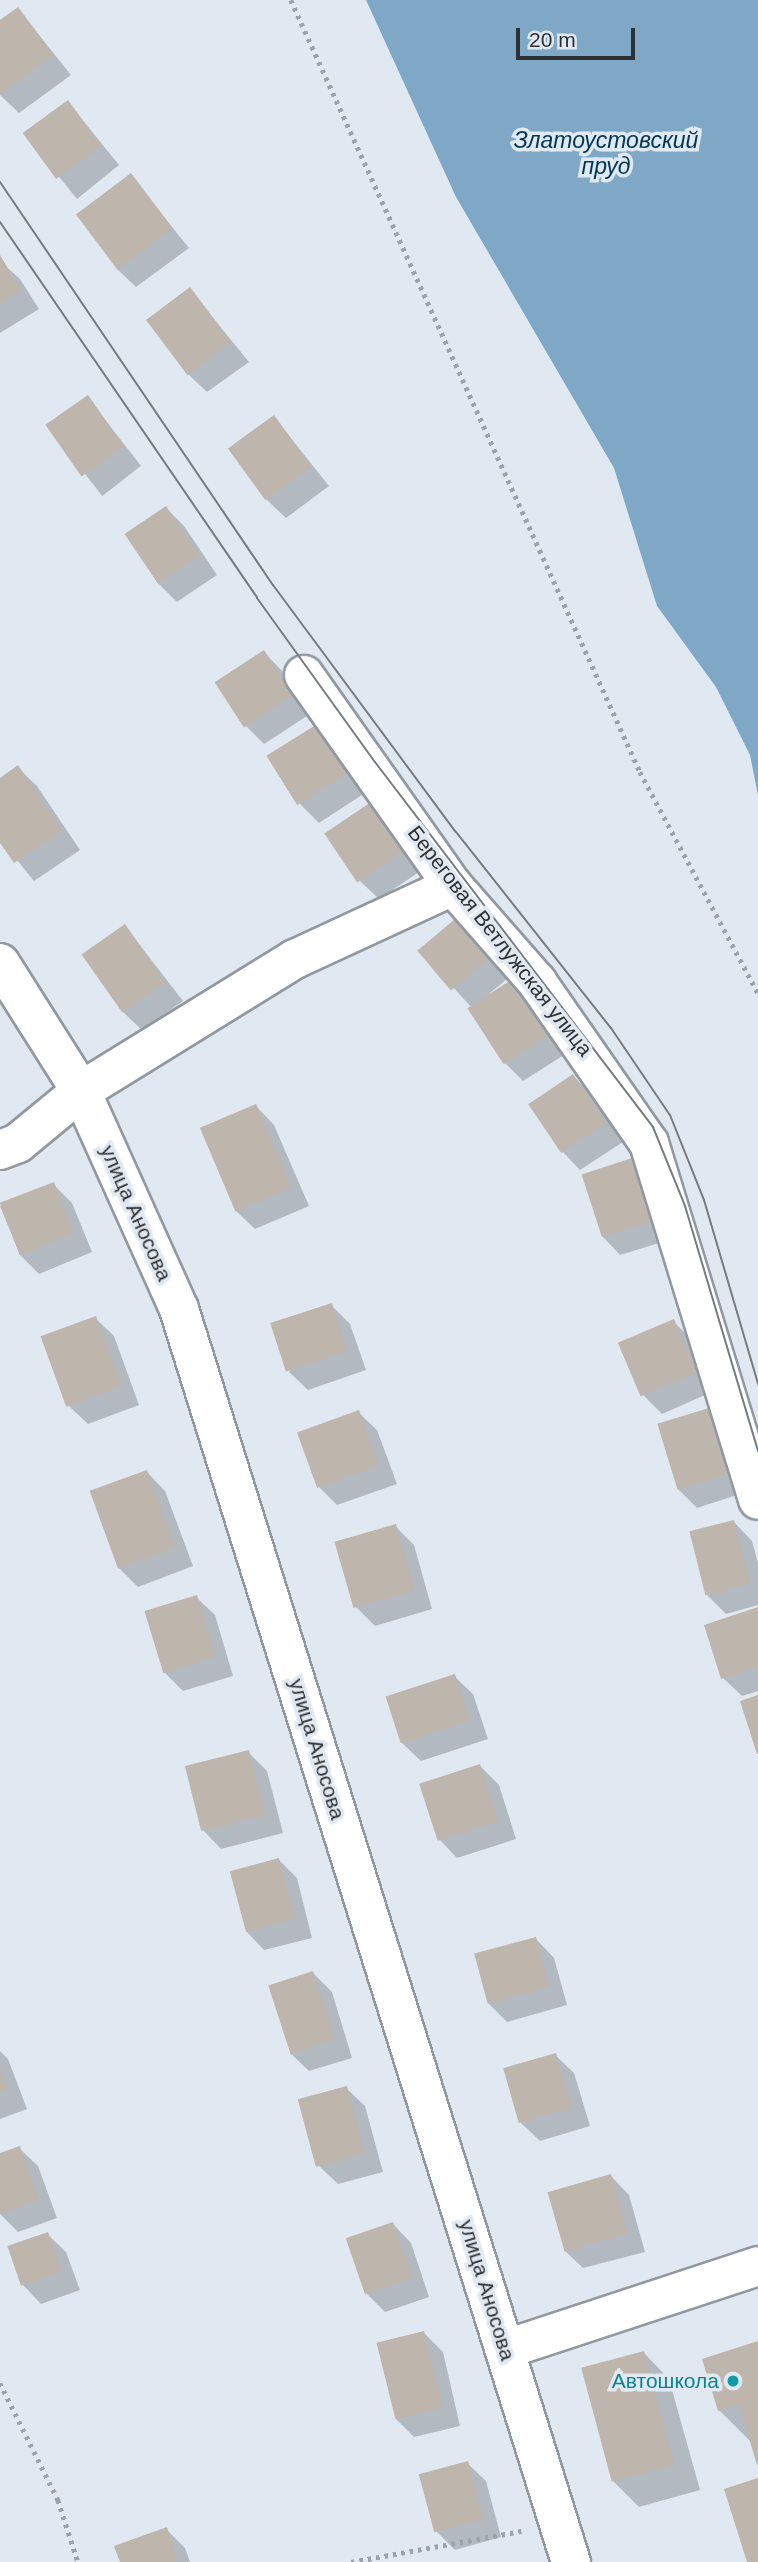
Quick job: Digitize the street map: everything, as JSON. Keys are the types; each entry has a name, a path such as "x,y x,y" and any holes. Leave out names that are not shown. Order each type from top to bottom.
{"main road":[{"name":"Береговая Ветлужская улица","path":"304,675 453,886 537,982 649,1143 758,1500"},
{"path":"0,1150 18,1143 81,1091 295,959 453,886"},
{"name":"улица Аносова","path":"0,963 81,1091 179,1309 571,2562"},
{"path":"506,2349 758,2266"}],"path":[{"path":"291,0 640,772 758,993"},
{"path":"0,2383 58,2500 78,2562"},
{"path":"351,2562 560,2524"}],"water":[{"name":"Златоустовский пруд","path":"366,0 758,0 758,795 750,755 716,687 657,606 614,468 456,197"}],"building":[{"path":"18,7 54,55 0,95 0,20"},
{"path":"68,100 102,146 56,179 23,133"},
{"path":"131,173 173,228 117,270 76,215"},
{"path":"0,255 21,290 0,304"},
{"path":"190,287 232,342 188,375 146,320"},
{"path":"88,395 124,447 82,476 45,425"},
{"path":"274,415 312,467 266,500 228,449"},
{"path":"166,506 200,556 158,584 125,534"},
{"path":"264,650 293,695 244,727 215,682"},
{"path":"319,723 350,772 297,805 266,756"},
{"path":"18,765 62,831 14,863 0,843 0,778"},
{"path":"374,800 407,849 357,882 324,834"},
{"path":"461,914 494,954 451,990 417,951"},
{"path":"125,924 166,982 122,1013 82,954"},
{"path":"511,980 547,1036 504,1065 467,1008"},
{"path":"573,1074 606,1123 561,1153 528,1104"},
{"path":"256,1104 292,1188 235,1212 200,1128"},
{"path":"632,1158 652,1221 602,1237 582,1174"},
{"path":"54,1182 74,1234 20,1255 0,1203"},
{"path":"332,1303 348,1352 286,1372 270,1323"},
{"path":"96,1316 122,1386 66,1407 41,1336"},
{"path":"674,1319 697,1372 641,1396 618,1343"},
{"path":"709,1408 729,1474 678,1490 657,1424"},
{"path":"359,1410 379,1465 317,1488 297,1433"},
{"path":"147,1470 175,1548 118,1569 90,1491"},
{"path":"734,1520 750,1584 705,1595 689,1531"},
{"path":"396,1524 415,1590 353,1608 334,1542"},
{"path":"197,1595 216,1657 163,1673 144,1611"},
{"path":"758,1607 758,1667 721,1679 704,1625"},
{"path":"455,1674 470,1721 401,1743 386,1697"},
{"path":"758,1695 758,1754 757,1754 740,1701"},
{"path":"249,1750 265,1815 201,1831 185,1766"},
{"path":"480,1764 499,1821 438,1841 419,1784"},
{"path":"279,1858 295,1919 246,1932 230,1871"},
{"path":"536,1937 549,1987 488,2004 474,1954"},
{"path":"313,1971 335,2039 291,2054 268,1986"},
{"path":"556,2053 572,2108 519,2123 503,2068"},
{"path":"0,2066 9,2090 0,2094"},
{"path":"347,2086 365,2154 316,2167 298,2099"},
{"path":"20,2146 39,2199 0,2214 0,2153"},
{"path":"611,2174 628,2234 565,2252 548,2192"},
{"path":"393,2222 412,2278 365,2294 346,2238"},
{"path":"48,2232 62,2272 21,2286 7,2246"},
{"path":"424,2331 443,2408 396,2420 376,2343"},
{"name":"Автошкола","path":"758,2341 757,2465 739,2404 718,2411 702,2359"},
{"path":"644,2351 675,2465 612,2482 581,2368"},
{"path":"468,2461 484,2519 434,2532 419,2474"},
{"path":"758,2478 758,2562 747,2562 724,2489"},
{"path":"167,2527 178,2562 120,2562 114,2546"}],"tram line":[{"path":"0,182 273,585 456,832 611,1028 670,1115 704,1200 758,1384"},
{"path":"0,222 257,598 375,762 653,1127 685,1206 758,1451"}],"place":[{"name":"Автошкола","path":"733,2381"}]}
